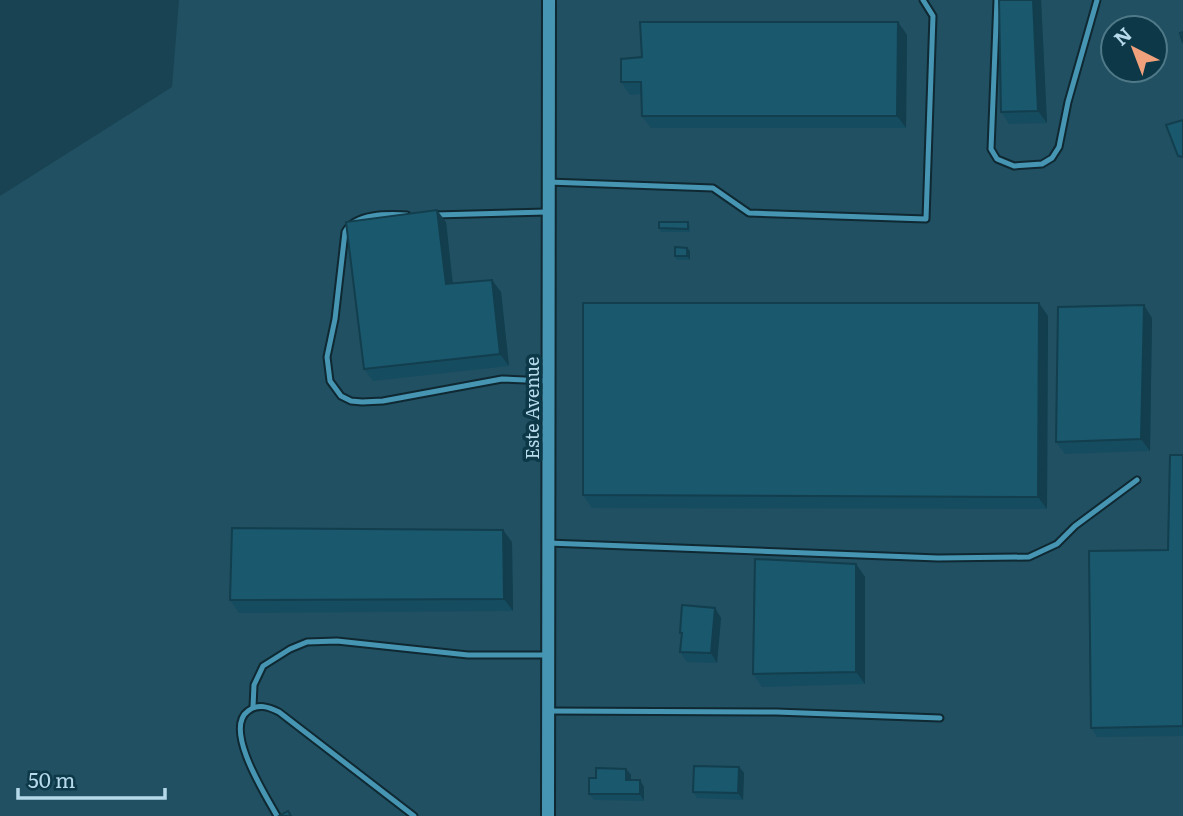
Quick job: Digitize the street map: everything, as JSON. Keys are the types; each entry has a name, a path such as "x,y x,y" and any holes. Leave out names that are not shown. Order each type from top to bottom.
{"street":[{"name":"Este Avenue","path":"548,816 549,0"}],"lane":[{"path":"548,182 713,188 749,213 926,219 933,16 923,0"},
{"path":"997,0 991,149 998,159 1014,166 1042,164 1052,158 1059,147 1068,102 1097,0"},
{"path":"423,215 548,212"},
{"path":"411,215 370,217 350,224 345,232 335,319 327,357 327,370 335,390 351,401 362,402 383,401 502,379 548,381"},
{"path":"548,543 938,558 1029,557 1057,544 1075,526 1137,480"},
{"path":"253,707 254,685 263,666 307,642 337,642 468,655 548,655"},
{"path":"277,816 248,763 240,728 244,714 253,707 268,707 279,712 414,816"},
{"path":"548,711 776,712 940,718"}],"shaded area":[{"path":"179,0 1183,0 1183,816 0,816 0,196 172,87"}],"building":[{"path":"999,0 1033,0 1038,111 1001,112"},
{"path":"640,22 898,22 897,116 642,116 641,82 621,82 621,59 642,57"},
{"path":"1183,120 1183,157 1178,156 1166,125"},
{"path":"437,210 446,284 492,280 500,354 364,369 346,222"},
{"path":"659,222 688,222 688,229 659,228"},
{"path":"675,247 687,248 687,256 675,256"},
{"path":"583,303 1039,303 1038,497 583,495"},
{"path":"1144,305 1141,439 1056,442 1058,307"},
{"path":"1170,455 1183,455 1183,726 1091,728 1089,551 1168,550"},
{"path":"232,528 503,530 504,599 230,600"},
{"path":"755,559 856,564 856,672 753,674"},
{"path":"682,605 715,608 711,653 680,652"},
{"path":"694,766 739,767 738,793 693,792"},
{"path":"596,768 626,769 626,780 640,780 640,794 589,794 589,778 596,778"}]}
